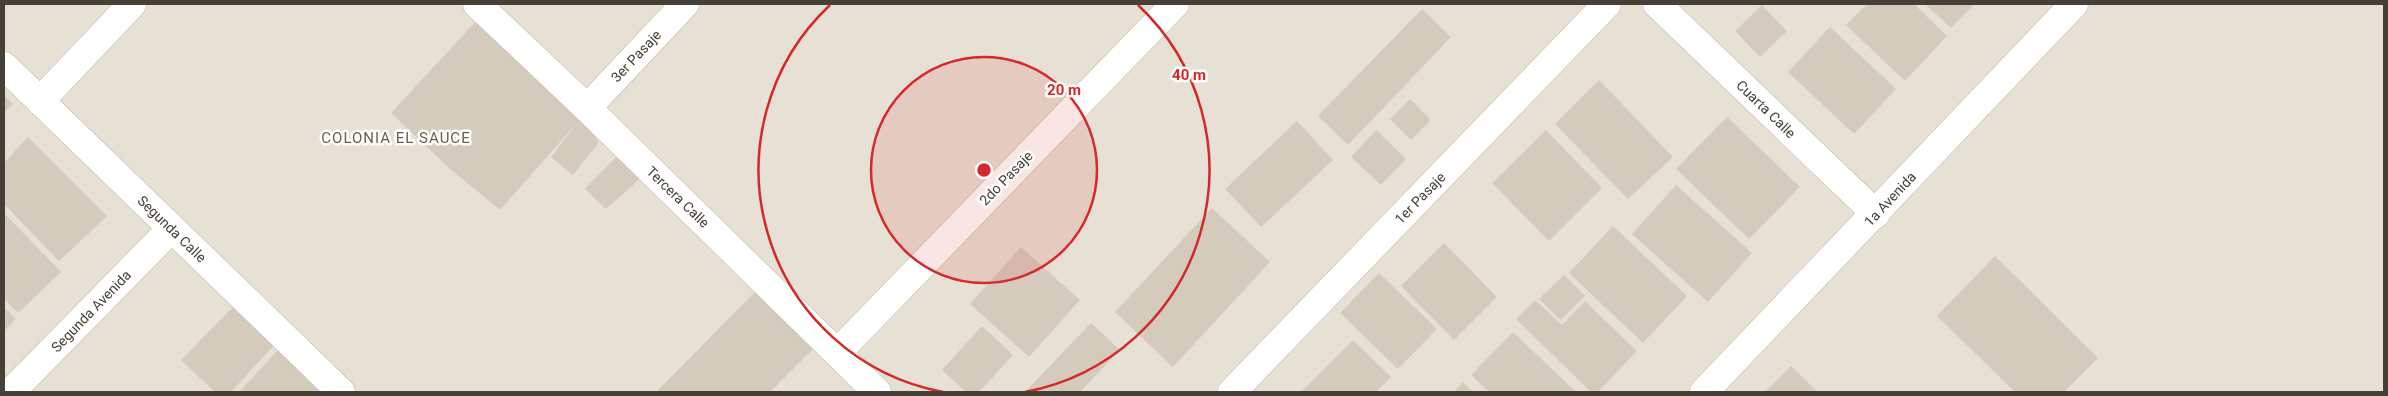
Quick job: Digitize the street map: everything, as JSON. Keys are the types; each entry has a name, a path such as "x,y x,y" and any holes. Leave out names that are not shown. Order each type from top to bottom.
{"street":[{"path":"40,101 132,4"},
{"name":"Tercera Calle","path":"477,4 587,108 877,392"},
{"name":"3er Pasaje","path":"587,108 685,4"},
{"name":"2do Pasaje","path":"837,353 1175,4"},
{"name":"1er Pasaje","path":"1232,392 1607,4"},
{"name":"Cuarta Calle","path":"1656,4 1876,214"},
{"name":"1a Avenida","path":"1704,392 1876,214 2074,4"},
{"name":"Segunda Calle","path":"4,66 341,392"},
{"name":"Segunda Avenida","path":"11,392 172,229"}],"shaded area":[{"path":"4,4 2384,4 2384,392 4,392"}],"building":[{"path":"1867,4 1914,4 1947,36 1905,81 1846,25"},
{"path":"1925,4 1974,4 1951,28"},
{"path":"1762,5 1787,31 1760,57 1735,31"},
{"path":"1422,9 1451,37 1348,145 1318,116"},
{"path":"479,18 581,118 599,142 573,175 551,157 577,123 500,210 448,167 391,113"},
{"path":"1830,27 1896,89 1854,134 1788,72"},
{"path":"1599,80 1673,157 1628,199 1555,124"},
{"path":"4,95 13,104 4,113"},
{"path":"1410,99 1431,120 1411,140 1390,119"},
{"path":"1727,117 1800,187 1749,239 1676,169"},
{"path":"1297,121 1333,160 1261,227 1225,189"},
{"path":"1376,130 1406,159 1381,185 1351,157"},
{"path":"1546,130 1602,188 1549,241 1492,183"},
{"path":"28,137 107,216 59,261 4,204 4,163"},
{"path":"620,153 643,176 606,209 585,189"},
{"path":"1676,185 1752,253 1708,302 1632,234"},
{"path":"1212,208 1270,262 1173,367 1115,312"},
{"path":"4,213 61,272 18,313 4,299"},
{"path":"1613,226 1687,296 1643,343 1569,273"},
{"path":"1444,243 1497,297 1454,340 1401,286"},
{"path":"1021,247 1080,300 1029,357 970,304"},
{"path":"1995,256 2098,358 2064,392 2015,392 1937,316"},
{"path":"1379,273 1437,329 1398,369 1340,313"},
{"path":"1564,275 1585,296 1561,320 1539,299"},
{"path":"759,288 817,345 770,392 656,392"},
{"path":"1535,300 1562,325 1585,301 1637,351 1598,392 1591,392 1516,319"},
{"path":"235,305 275,344 231,392 215,392 181,360"},
{"path":"4,307 16,319 4,331"},
{"path":"1091,323 1120,350 1080,392 1025,392"},
{"path":"982,326 1013,355 979,392 966,392 942,370"},
{"path":"1513,332 1576,392 1489,392 1471,375"},
{"path":"1353,340 1391,377 1376,392 1301,392"},
{"path":"279,349 328,392 239,392"},
{"path":"1791,366 1818,392 1765,392"},
{"path":"1463,382 1473,392 1454,392"}],"district":[{"name":"COLONIA EL SAUCE","path":"396,138"}]}
